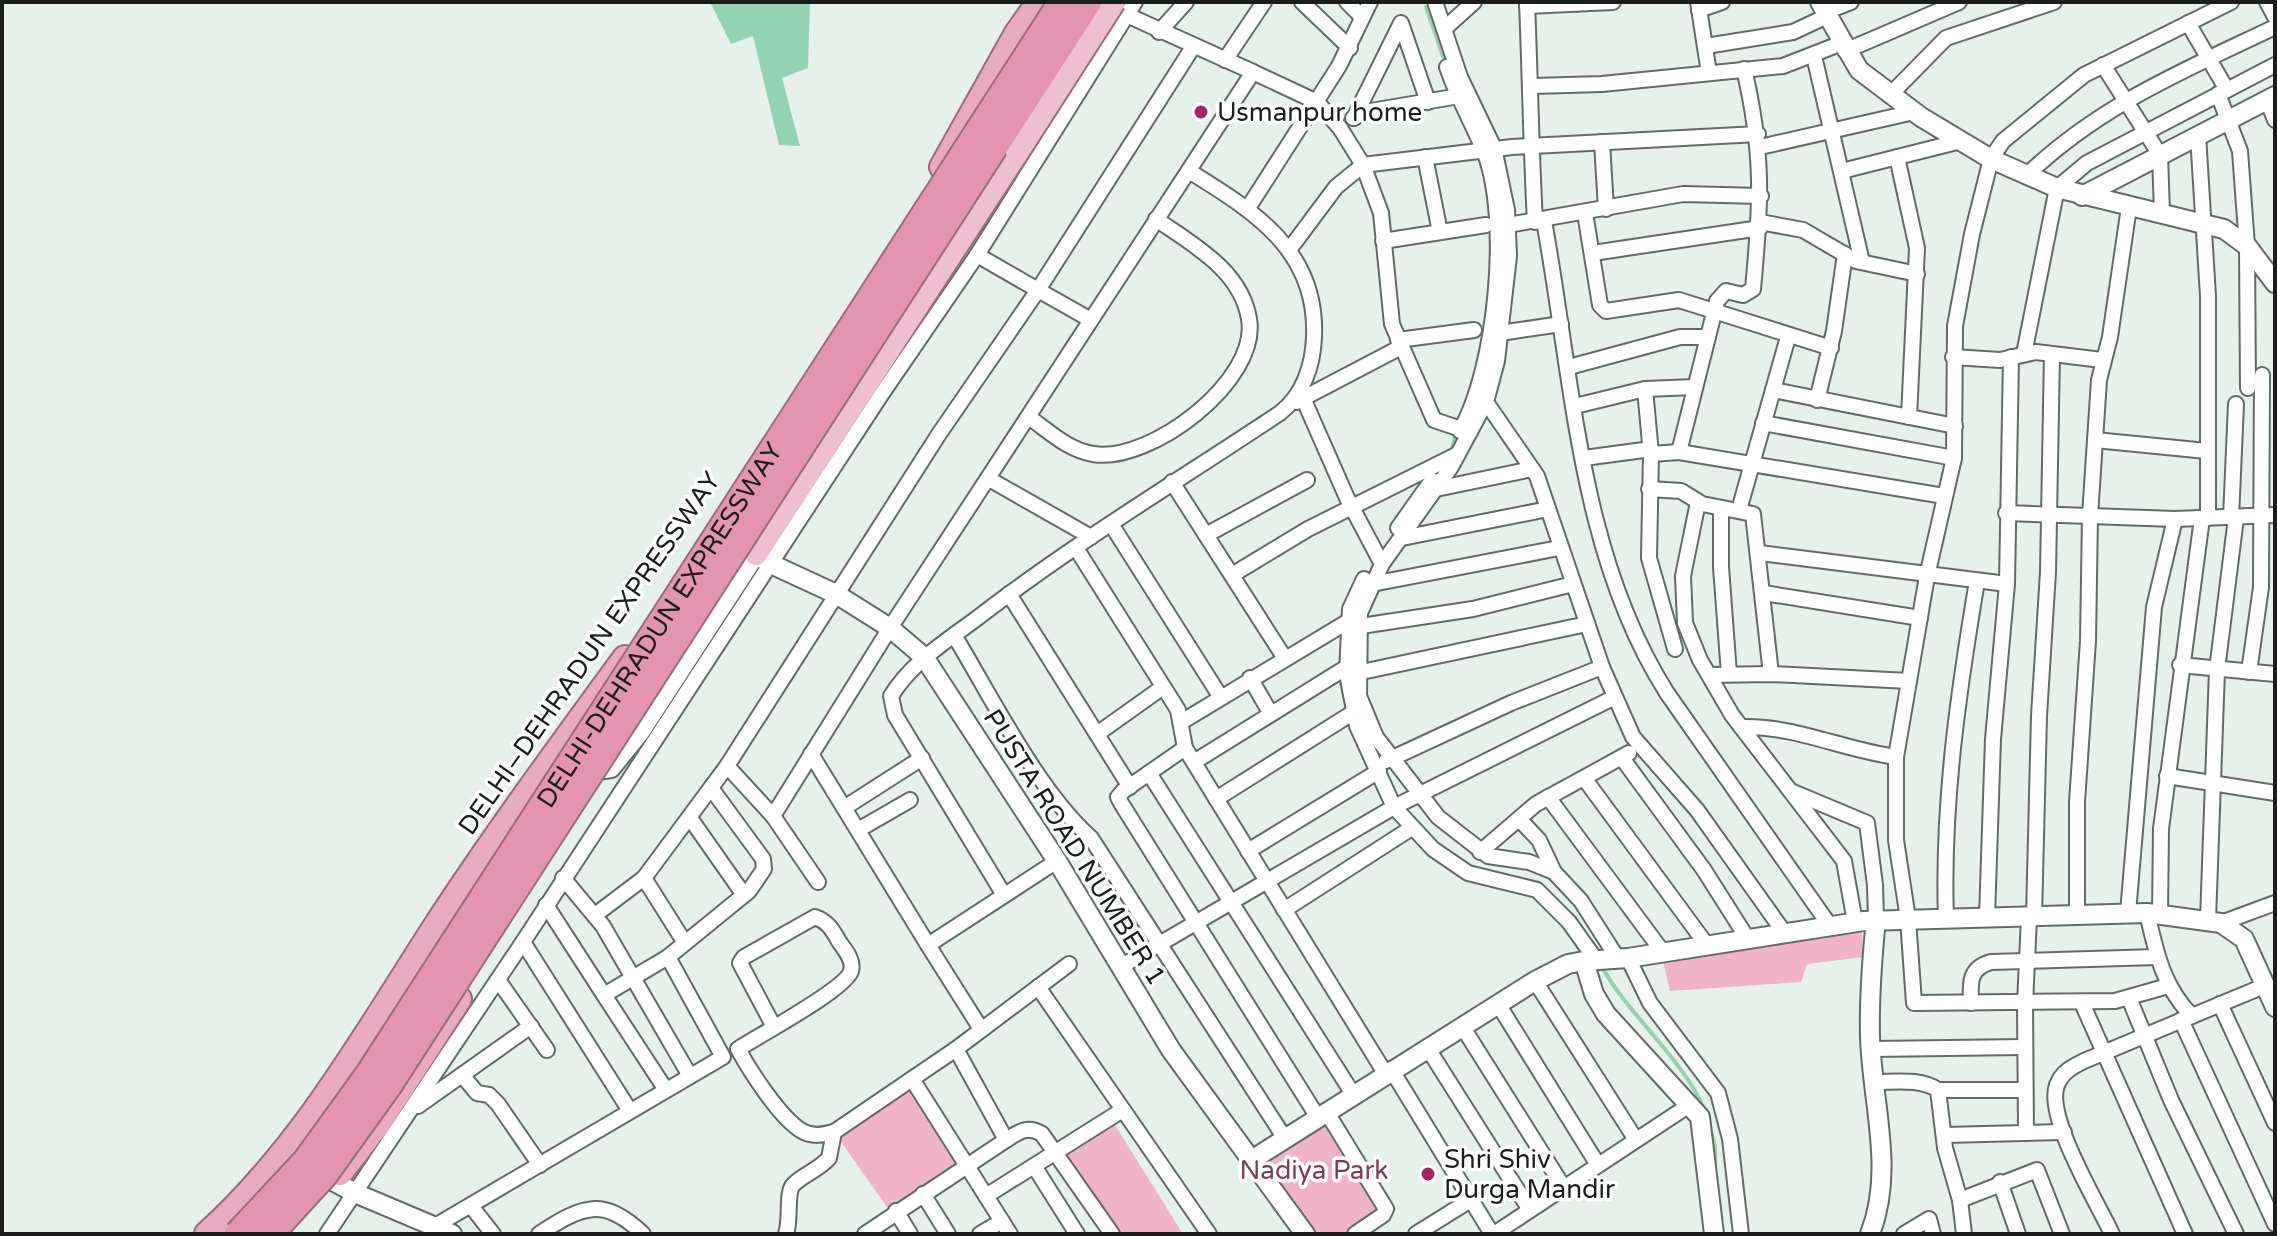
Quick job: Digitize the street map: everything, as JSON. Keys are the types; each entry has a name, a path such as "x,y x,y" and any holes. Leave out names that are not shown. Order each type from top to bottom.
{"highway":[{"name":"DELHI–DEHRADUN EXPRESSWAY","path":"207,1234 248,1197 310,1119 500,828 637,642 914,217 1039,2"},
{"name":"DELHI-DEHRADUN EXPRESSWAY","path":"238,1234 306,1161 369,1074 1062,2"},
{"name":"DELHI-DEHRADUN EXPRESSWAY","path":"270,1234 324,1175 388,1086 1088,2"},
{"path":"288,1234 344,1188 603,770 758,556 1103,2"}],"main road":[{"path":"758,556 1120,9"}],"street":[{"path":"1103,2 1159,32 1317,102 1340,128 1363,165 1376,195 1389,309 1399,344 1434,420 1463,432"},
{"path":"327,1234 344,1188 411,1111 523,942 758,556 977,255 1086,86 1120,9 1135,2"},
{"path":"1159,32 1186,2"},
{"path":"1225,60 1264,2"},
{"path":"1302,2 1350,48"},
{"path":"1313,14 1325,2"},
{"path":"1347,2 1361,16"},
{"path":"1248,208 1350,48 1361,16 1370,2"},
{"path":"1425,2 1488,149 1508,225 1509,256 1500,333 1486,402 1463,432"},
{"path":"1435,2 1463,96"},
{"path":"1444,29 1474,2"},
{"path":"1613,2 1527,4 1533,86 1531,146 1540,221 1600,534 1624,612 1643,655 1830,926"},
{"path":"1709,73 1699,6 1722,2"},
{"path":"1706,46 1793,32 1824,10 1851,2"},
{"path":"1533,86 1602,84 1783,66 1844,47 1959,2"},
{"path":"1890,95 1946,38 2054,2"},
{"path":"2168,986 2129,998 2082,1003 1914,1003 1908,919 1895,825 1896,757 1927,576 1954,458 1953,357 1963,279 1991,159 2003,141 2063,89 2103,65 2231,2"},
{"path":"2267,2 2275,17"},
{"path":"1824,10 1859,70 1914,112 1961,141 1991,159 2057,188 2224,229 2247,246 2275,283"},
{"path":"1354,118 1401,23 1428,102"},
{"path":"2188,23 2222,92 2240,151 2247,246 2248,388"},
{"path":"2027,175 2082,126 2275,27"},
{"path":"595,915 644,878 727,766 939,434 1038,290 1193,47"},
{"path":"1814,56 1862,262"},
{"path":"2103,65 2160,155 2162,213"},
{"path":"1987,917 1993,739 2007,584 2006,513 2018,356 2057,188 2087,163 2275,65"},
{"path":"1679,452 1714,308 1726,291 1743,295 1753,289 1760,225 1759,140 1744,69"},
{"path":"773,816 890,628 1030,418 1253,72"},
{"path":"994,75 1037,104"},
{"path":"1340,128 1365,112 1463,96"},
{"path":"2082,196 2271,98 2275,120"},
{"path":"1289,250 1336,187 1363,165 1531,146 1759,140 1833,131 1914,112"},
{"path":"2145,913 2161,829 2180,665 2205,518 2210,339 2206,223 2198,135"},
{"path":"1842,171 1961,141"},
{"path":"1602,142 1606,209"},
{"path":"1488,149 1496,216 1498,269 1483,375 1463,432 1450,458 1402,538 1379,560 1357,620 1346,671 1351,714 1393,806 1410,829 1468,873 1537,890 1650,1003 1718,1093 1730,1139 1741,1234"},
{"path":"1425,157 1440,232"},
{"path":"1897,157 1913,224 1917,274 1909,417"},
{"path":"1189,171 1248,208 1289,250 1306,277 1313,300 1315,326 1308,375 1289,406"},
{"path":"1508,225 1683,194 1761,196"},
{"path":"2077,912 2077,802 2088,641 2095,440 2102,360 2110,337 2129,207"},
{"path":"1585,213 1600,305 1606,311 1679,300 1714,308 1788,337 1831,348"},
{"path":"1030,418 1070,448 1095,455 1118,453 1182,425 1217,396 1236,370 1250,332 1243,300 1232,279 1215,260 1156,219"},
{"path":"1383,241 1486,225"},
{"path":"1593,253 1760,225 1803,230 1862,262 1917,274"},
{"path":"1817,400 1831,348 1845,254"},
{"path":"977,255 1091,320"},
{"path":"1500,333 1561,324"},
{"path":"1004,895 895,715 891,696 924,657 1009,594 1289,406 1399,344 1474,330"},
{"path":"1569,367 1680,337 1708,337"},
{"path":"1739,510 1788,337"},
{"path":"1953,357 1980,360 2052,354 2102,360"},
{"path":"2026,1132 2025,1004 2048,516 2052,354"},
{"path":"2249,672 2270,516 2262,375"},
{"path":"1575,406 1645,389 1695,387"},
{"path":"1645,389 1651,451 1647,540 1652,579 1675,649"},
{"path":"1773,390 1955,426"},
{"path":"1303,398 1379,560"},
{"path":"1486,402 1532,469 1613,698 1640,746 1706,822 1786,935"},
{"path":"2215,922 2213,784 2217,670 2234,518 2236,404"},
{"path":"1763,423 1954,458"},
{"path":"2095,440 2207,451"},
{"path":"1584,458 1651,451 1679,452 1944,496"},
{"path":"1232,575 1352,507 1450,458"},
{"path":"1357,620 1350,609 1379,560 1430,491 1532,469"},
{"path":"989,479 1091,537"},
{"path":"1206,535 1307,480"},
{"path":"1172,482 1284,657"},
{"path":"1649,489 1681,491 1698,502 1753,514 1760,553 1771,674"},
{"path":"1698,502 1687,544 1683,606 1685,623 1710,675 1741,727 1844,861 1855,922"},
{"path":"1721,508 1721,567 1729,674"},
{"path":"1402,538 1548,509"},
{"path":"2006,513 2175,519 2270,516"},
{"path":"2175,519 2154,607 2145,913 2168,986 2187,1018 2275,1224"},
{"path":"1111,524 1220,696"},
{"path":"1076,548 1183,721 1185,748 1216,799 1493,1234 1691,1104"},
{"path":"1372,584 1559,548"},
{"path":"1760,553 2007,584"},
{"name":"PUSTA ROAD NUMBER 1","path":"758,556 836,594 890,628 924,657 1057,861 1171,1050 1305,1234"},
{"path":"1946,919 1944,867 1949,763 1977,581"},
{"path":"1183,721 1284,657 1357,620 1473,609 1573,584"},
{"path":"1764,593 1920,618"},
{"path":"1009,594 1130,787"},
{"path":"1194,762 1346,671 1587,624"},
{"path":"954,635 1016,737 1074,824 1091,838 1284,1137"},
{"path":"2180,665 2275,674"},
{"path":"1248,851 1380,772 1392,758 1521,698 1602,667"},
{"path":"1346,671 1365,715 1392,758 1438,817 1480,852 1500,859 1529,862 1554,872"},
{"path":"1710,675 1771,674 1909,681"},
{"path":"1250,678 1271,714"},
{"path":"1097,734 1163,687"},
{"path":"1120,967 1393,806 1613,698"},
{"path":"1216,799 1351,714"},
{"path":"1741,727 1771,728 1851,750 1896,757"},
{"path":"569,733 569,746 579,763 603,770"},
{"path":"1480,852 1548,797 1640,746"},
{"path":"1185,748 1118,797 1194,922 1386,1209 1383,1215 1355,1234"},
{"path":"811,754 981,1029"},
{"path":"844,808 922,758"},
{"path":"1622,758 1704,870 1749,941"},
{"path":"727,766 773,816 818,882"},
{"path":"1149,773 1353,1094"},
{"path":"2167,776 2275,793"},
{"path":"1584,778 1706,944"},
{"path":"604,995 668,957 760,880 764,869 763,859 711,788"},
{"path":"1793,792 1867,823 1876,919 1870,983 1871,1049 1883,1173 1881,1200 1870,1234"},
{"path":"1548,797 1662,951"},
{"path":"858,830 910,800"},
{"path":"690,818 744,895"},
{"path":"1519,819 1539,840 1554,872 1581,901 1608,959 1594,994 1606,1014 1700,1117 1714,1234"},
{"path":"1284,910 1410,829"},
{"path":"928,945 1057,861"},
{"path":"563,878 595,915 635,976 690,1076"},
{"path":"644,878 685,943"},
{"path":"2215,922 2275,903"},
{"path":"546,905 666,1090"},
{"path":"1250,1161 1388,1071 1568,964 1706,944 1749,941 1876,919 2031,917 2077,912 2145,913 2215,922 2244,939 2275,1007"},
{"path":"285,1151 344,1188 444,1231 471,1206 738,1049 774,1027 836,988 852,970 851,960 826,921 815,917 803,921 744,957 740,963 774,1027"},
{"path":"523,942 630,1111"},
{"path":"668,957 723,1057"},
{"path":"1971,1003 1970,982 1976,969 1991,962 2157,957"},
{"path":"738,1049 788,1120 804,1132 819,1135 834,1132 956,1049 1069,964"},
{"path":"498,980 547,1050"},
{"path":"1535,981 1636,1140"},
{"path":"2112,1234 2064,1132 2055,1101 2061,1077 2067,1070 2102,1053 2264,986"},
{"path":"1038,987 1209,1234"},
{"path":"2129,998 2236,1234"},
{"path":"2082,1003 2185,1234"},
{"path":"1498,1004 1598,1165"},
{"path":"2220,1004 2275,1123"},
{"path":"411,1111 531,1026"},
{"path":"1462,1026 1564,1188"},
{"path":"1427,1047 1530,1210"},
{"path":"1871,1049 2025,1047"},
{"path":"956,1049 1006,1140"},
{"path":"462,1075 477,1093 489,1095 498,1104 540,1165"},
{"path":"912,1079 1006,1228 980,1234"},
{"path":"1874,1082 1910,1082 1930,1085 1938,1090 2024,1090"},
{"path":"1938,1090 1945,1148 1960,1200 1964,1234"},
{"path":"986,1196 1121,1111"},
{"path":"865,1234 1006,1140 1033,1128 1042,1134 1112,1234"},
{"path":"786,1234 791,1217 789,1194 793,1185 829,1158 834,1132"},
{"path":"1945,1135 2064,1132"},
{"path":"1034,1166 1077,1234"},
{"path":"1960,1200 2037,1170 2062,1234"},
{"path":"2000,1182 2018,1234"},
{"path":"923,1194 948,1234"},
{"path":"1416,1234 1472,1199"},
{"path":"471,1206 493,1234"},
{"path":"539,1234 570,1214 591,1207 611,1210 643,1234"},
{"path":"896,1211 910,1234"},
{"path":"1904,1234 1929,1219 1933,1234"}],"green space":[{"path":"1862,930 1863,957 1807,964 1801,982 1670,991 1662,957"},
{"path":"912,1079 962,1160 892,1214 834,1132"},
{"name":"Nadiya Park","path":"1326,1111 1382,1216 1352,1234 1310,1234 1260,1155"},
{"path":"1115,1125 1183,1234 1105,1234 1059,1160"}],"shaded area":[{"path":"710,2 810,2 808,68 782,78 800,146 779,145 753,36 731,44"}],"waterway":[{"path":"1426,7 1446,65"},
{"path":"1451,454 1456,433"},
{"path":"1340,677 1344,696"},
{"path":"1358,743 1367,765"},
{"path":"1495,873 1540,883 1573,918"},
{"path":"1602,967 1685,1076 1705,1112"},
{"path":"1710,1128 1715,1146 1715,1171"}],"place":[{"name":"Usmanpur home","path":"1201,112"},
{"name":"Shri Shiv Durga Mandir","path":"1428,1174"}]}
